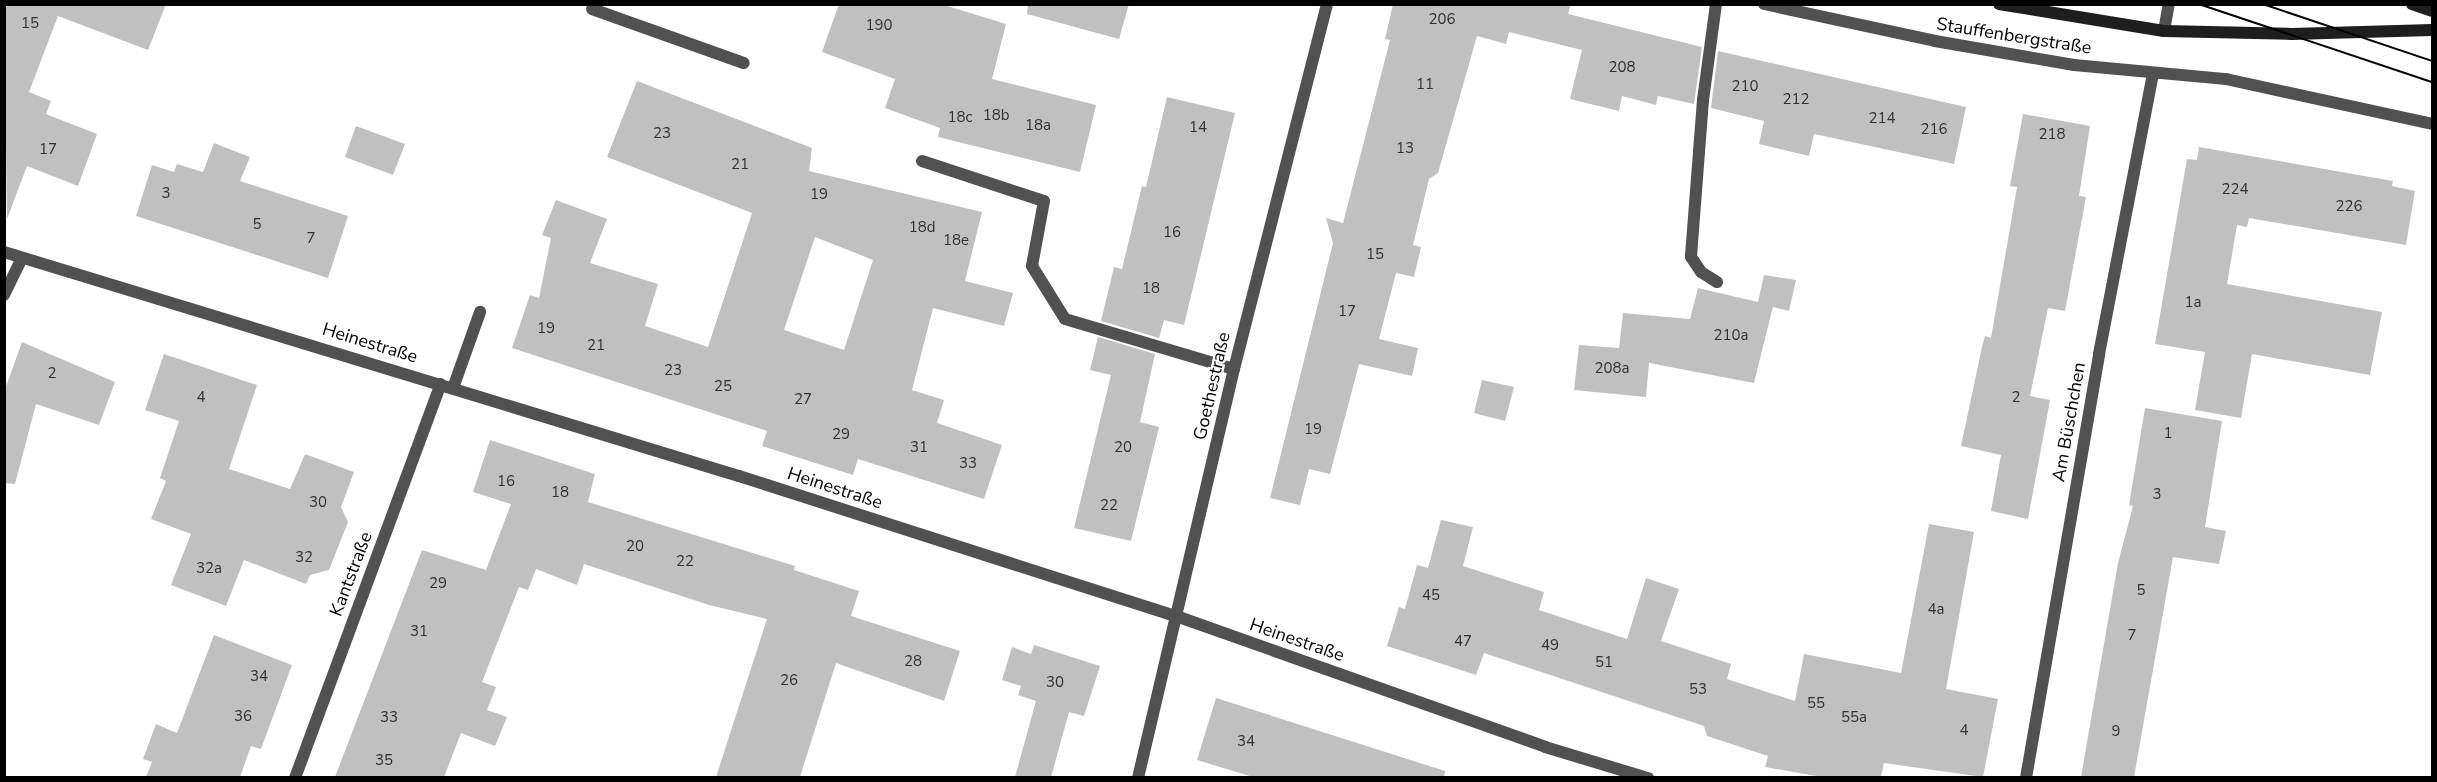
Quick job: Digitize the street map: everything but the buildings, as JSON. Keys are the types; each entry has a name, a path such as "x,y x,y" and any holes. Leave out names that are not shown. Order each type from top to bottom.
{"main road":[{"path":"1999,4 2164,31 2292,34 2433,30"},
{"path":"2412,4 2433,11"}],"street":[{"name":"Goethestraße","path":"1138,777 1234,369 1327,4"},
{"path":"1716,4 1703,100 1692,257 1701,272 1717,282"},
{"name":"Stauffenbergstraße","path":"1764,4 1935,41 2074,65 2226,79 2433,124"},
{"path":"2164,31 2169,4"},
{"path":"592,9 744,63"},
{"name":"Am Büschchen","path":"2026,777 2099,354 2153,73"},
{"path":"922,161 1044,201 1032,266 1065,319 1234,369"},
{"name":"Heinestraße","path":"4,252 447,386 1176,616 1545,747 1648,777"},
{"path":"4,295 22,258"},
{"name":"Kantstraße","path":"295,777 447,386 480,312"}],"tram line":[{"path":"2199,4 2432,82"},
{"path":"2263,4 2432,61"}]}
